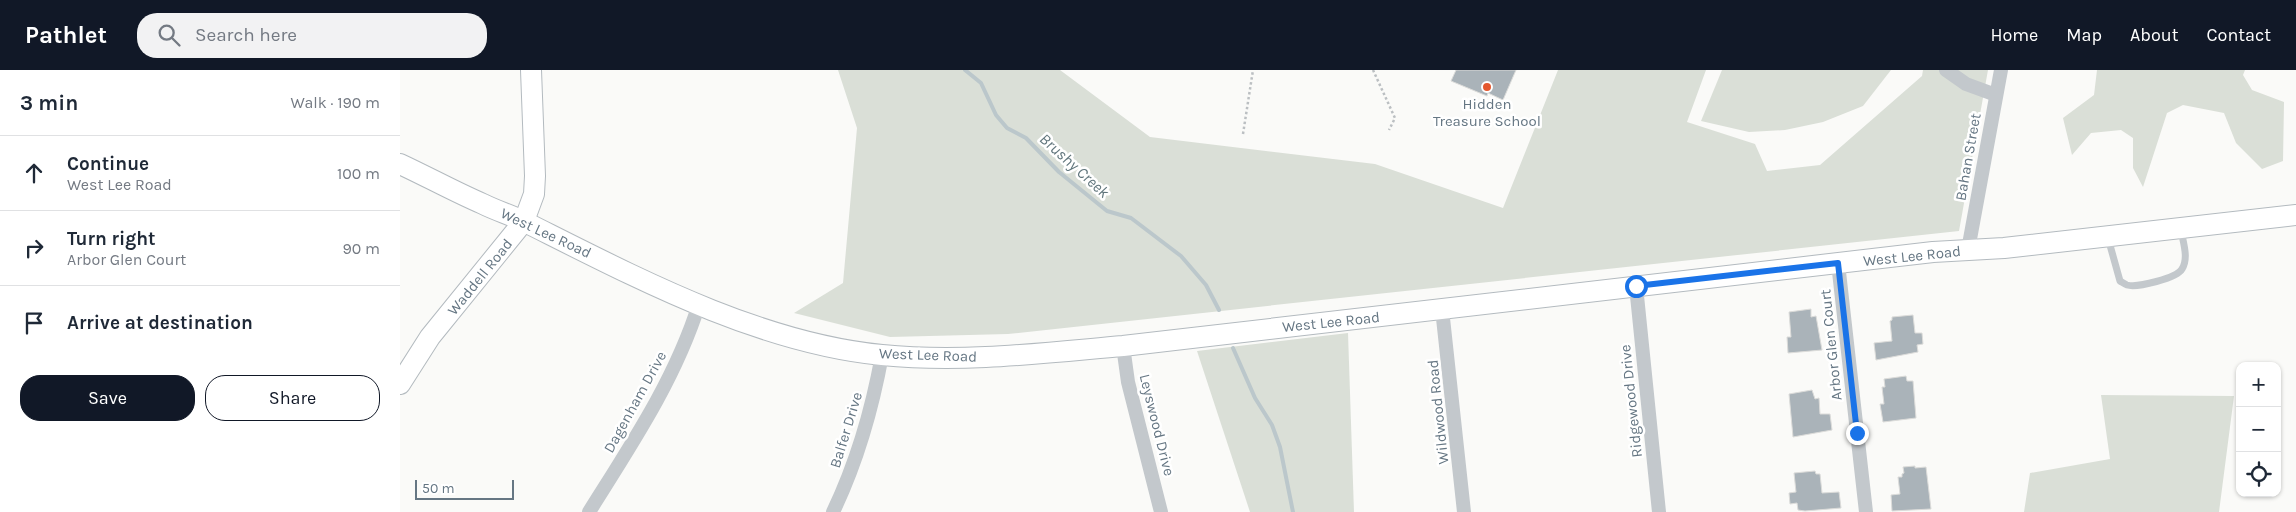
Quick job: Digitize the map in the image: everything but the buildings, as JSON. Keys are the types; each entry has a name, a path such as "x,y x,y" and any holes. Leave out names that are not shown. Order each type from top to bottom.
{"street":[{"name":"Waddell Road","path":"400,384 430,337 524,222 534,194 535,176 531,70"},
{"path":"1946,70 1966,84 1996,95"},
{"name":"Bahan Street","path":"1968,250 2000,70"},
{"name":"West Lee Road","path":"400,164 482,204 732,319 785,336 882,355 976,358 1123,346 1838,263 2180,228 2296,214"},
{"name":"Arbor Glen Court","path":"1838,263 1866,512"},
{"name":"Ridgewood Drive","path":"1636,286 1659,512"},
{"name":"Dagenham Drive","path":"589,512 666,386 690,334 699,304"},
{"name":"Wildwood Road","path":"1442,309 1464,512"},
{"name":"Leyswood Drive","path":"1123,346 1128,382 1161,512"},
{"name":"Balfer Drive","path":"833,512 852,469 866,430 882,355"}],"lane":[{"path":"2108,235 2120,281 2127,285 2136,285 2174,276 2182,271 2186,259 2180,228"}],"path":[{"path":"1243,134 1253,70"},
{"path":"1373,70 1395,118 1389,130"}],"shaded area":[{"path":"838,70 1060,70 1150,137 1375,164 1503,208 1558,70 1706,70 1687,122 1755,144 1767,171 1820,165 1922,76 1923,70 1988,70 1959,231 1008,334 890,337 794,313 843,283 857,128"},
{"path":"1722,70 1891,70 1863,106 1823,122 1785,130 1749,132 1701,121"},
{"path":"2097,70 2245,70 2243,75 2252,90 2284,102 2283,161 2262,169 2236,143 2224,113 2183,105 2167,113 2143,187 2133,168 2133,138 2121,130 2091,133 2072,155 2063,118 2094,95"},
{"path":"1348,333 1354,512 1250,512 1197,351"},
{"path":"2101,395 2234,396 2219,512 2024,512 2030,473 2110,459"}],"waterway":[{"name":"Brushy Creek","path":"965,70 981,83 996,115 1007,128 1026,138 1059,172 1107,211 1131,218 1181,256 1206,285 1219,310"},
{"name":"Brushy Creek","path":"1233,348 1255,398 1272,425 1280,447 1293,512"}],"place":[{"name":"Hidden Treasure School","path":"1487,87"}],"route":[{"path":"1636,286 1838,263 1857,433"}]}
